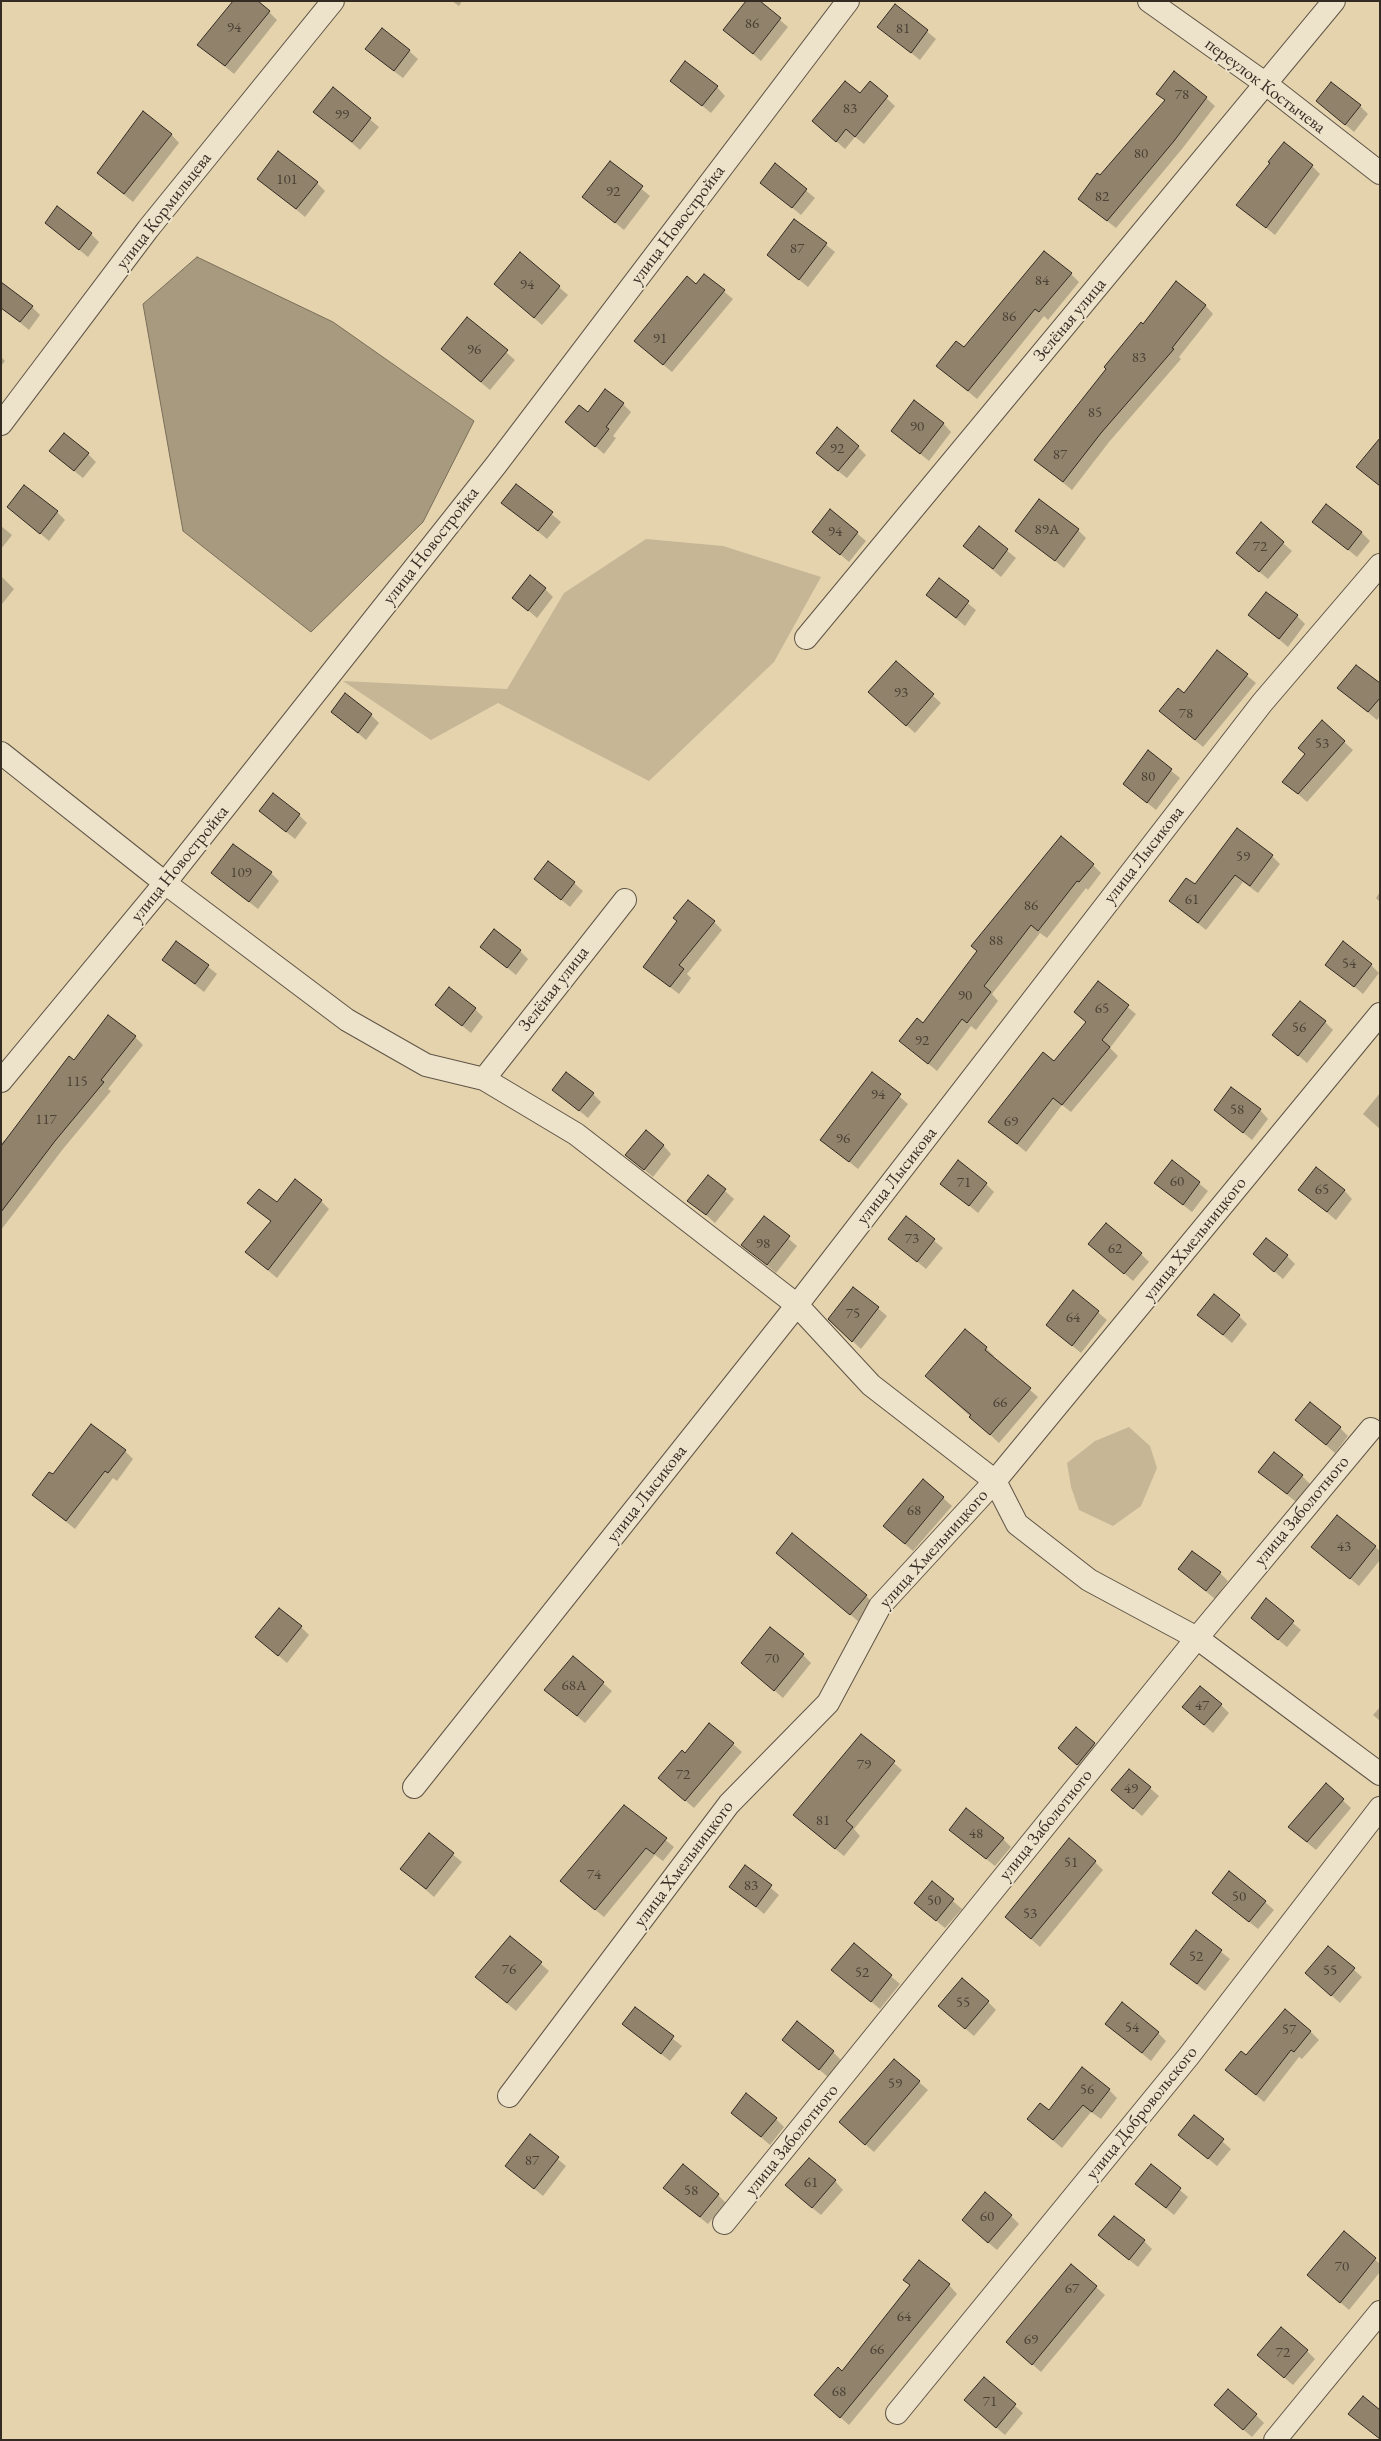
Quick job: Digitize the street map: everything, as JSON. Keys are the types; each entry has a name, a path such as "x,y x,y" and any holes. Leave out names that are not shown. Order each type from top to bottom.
{"street":[{"name":"улица Кормильцева","path":"1,424 148,229 333,1"},
{"name":"улица Новостройка","path":"1,1081 165,883 496,465 848,1"},
{"name":"переулок Костычева","path":"1149,1 1266,84 1380,173"},
{"name":"Зелёная улица","path":"806,638 1334,1"},
{"name":"улица Лысикова","path":"414,1788 797,1304 1262,703 1380,564"},
{"path":"1,753 165,883 347,1020 426,1065 484,1079 576,1134 797,1304 871,1385 995,1481 1017,1524 1082,1574 1197,1638 1380,1774"},
{"name":"Зелёная улица","path":"484,1079 625,900"},
{"name":"улица Хмельницкого","path":"509,2096 729,1804 828,1703 880,1606 995,1481 1380,1014"},
{"name":"улица Заболотного","path":"724,2223 1197,1638 1371,1428"},
{"name":"улица Добровольского","path":"897,2412 1188,2057 1380,1808"},
{"path":"1275,2440 1380,2312"}],"shaded area":[{"path":"197,257 333,322 474,421 423,522 311,632 183,531 143,304"},
{"path":"646,539 723,546 821,577 774,662 649,781 498,703 431,740 343,681 507,689 564,593"},
{"path":"1129,1427 1150,1446 1157,1468 1141,1506 1113,1526 1079,1510 1071,1487 1067,1463 1095,1441"}],"building":[{"path":"233,1 258,1 270,11 225,66 197,45"},
{"path":"746,1 760,1 781,18 753,54 723,30"},
{"path":"895,4 928,30 911,53 877,27"},
{"path":"382,28 410,50 394,71 365,49"},
{"path":"685,61 718,86 702,106 670,81"},
{"path":"1174,71 1207,97 1174,141 1107,221 1078,199 1097,173 1100,175 1165,100 1156,94"},
{"path":"845,81 860,93 870,81 888,96 855,137 846,129 836,142 812,121"},
{"path":"1331,82 1361,105 1345,125 1316,101"},
{"path":"333,87 371,118 352,142 313,112"},
{"path":"143,111 172,134 124,194 97,173"},
{"path":"1284,142 1313,165 1266,228 1236,205 1270,163 1268,162"},
{"path":"278,151 318,182 296,209 257,179"},
{"path":"610,161 643,186 615,223 582,197"},
{"path":"775,163 807,189 792,208 760,183"},
{"path":"57,206 92,233 79,250 45,223"},
{"path":"794,219 827,243 799,280 767,255"},
{"path":"1044,251 1072,273 1039,312 1035,309 968,391 936,366 956,341 964,347"},
{"path":"520,252 560,286 534,318 494,284"},
{"path":"704,274 725,290 663,365 634,341 687,276 696,284"},
{"path":"1176,281 1206,305 1172,348 1174,349 1101,433 1063,482 1034,460 1106,369 1104,367 1141,322 1143,324"},
{"path":"1,282 33,306 20,322 1,308"},
{"path":"467,317 508,350 481,382 441,349"},
{"path":"605,389 624,403 606,427 609,429 595,447 565,422 579,405 588,412"},
{"path":"914,400 944,423 920,454 891,431"},
{"path":"837,427 859,446 838,471 816,453"},
{"path":"64,433 89,453 74,471 49,451"},
{"path":"1380,438 1380,486 1356,467"},
{"path":"516,484 553,512 538,531 501,503"},
{"path":"24,485 58,511 40,534 7,507"},
{"path":"1039,499 1079,529 1055,561 1015,531"},
{"path":"1326,504 1362,532 1348,550 1312,522"},
{"path":"830,509 858,532 840,555 812,532"},
{"path":"1261,522 1284,542 1259,572 1236,553"},
{"path":"979,526 1008,549 993,569 963,546"},
{"path":"530,575 546,588 528,611 512,598"},
{"path":"939,578 969,601 956,618 926,595"},
{"path":"1266,592 1298,615 1279,639 1248,615"},
{"path":"1217,650 1248,674 1195,740 1159,711 1178,688 1184,693"},
{"path":"896,661 934,694 906,726 868,692"},
{"path":"1356,665 1380,683 1380,698 1368,712 1337,688"},
{"path":"345,693 372,714 358,733 331,712"},
{"path":"1322,720 1345,741 1298,794 1282,782 1305,754 1298,748"},
{"path":"1148,750 1172,769 1147,803 1123,784"},
{"path":"273,793 300,814 286,832 259,811"},
{"path":"1237,828 1273,855 1250,886 1235,875 1198,923 1169,901 1186,878 1195,884"},
{"path":"1061,836 1094,864 1079,882 1077,881 1038,931 1031,925 984,986 991,992 967,1023 962,1019 928,1064 899,1041 917,1018 923,1023 977,951 971,946"},
{"path":"233,844 272,872 249,902 211,873"},
{"path":"548,861 575,882 561,900 534,879"},
{"path":"688,900 715,921 679,965 684,969 670,987 643,967 677,921 673,918"},
{"path":"494,929 521,950 507,968 480,947"},
{"path":"176,941 209,965 195,984 162,960"},
{"path":"1343,941 1372,964 1354,987 1325,965"},
{"path":"1098,981 1129,1005 1102,1040 1110,1047 1062,1105 1053,1098 1017,1144 988,1122 1043,1052 1054,1061 1086,1022 1074,1012"},
{"path":"449,987 476,1008 462,1026 435,1005"},
{"path":"1300,1001 1326,1021 1298,1056 1272,1035"},
{"path":"108,1015 136,1036 101,1080 104,1082 55,1141 1,1212 1,1146 69,1056 74,1060"},
{"path":"566,1072 594,1093 579,1111 552,1090"},
{"path":"872,1072 901,1094 849,1162 820,1140"},
{"path":"1231,1087 1261,1109 1243,1133 1214,1110"},
{"path":"646,1130 664,1145 644,1170 625,1155"},
{"path":"958,1160 987,1183 969,1206 940,1184"},
{"path":"1172,1160 1200,1182 1183,1205 1154,1183"},
{"path":"1316,1167 1345,1190 1327,1212 1298,1190"},
{"path":"708,1175 726,1189 706,1215 687,1201"},
{"path":"295,1179 322,1200 268,1270 245,1252 271,1221 247,1203 259,1189 277,1202"},
{"path":"764,1216 790,1236 767,1265 741,1245"},
{"path":"906,1216 935,1239 917,1262 888,1239"},
{"path":"1106,1223 1142,1253 1124,1274 1088,1244"},
{"path":"1266,1238 1288,1255 1274,1272 1253,1254"},
{"path":"853,1287 879,1307 852,1342 828,1319"},
{"path":"1073,1290 1099,1311 1072,1346 1046,1325"},
{"path":"1214,1294 1240,1315 1223,1335 1197,1315"},
{"path":"965,1329 987,1347 985,1350 1031,1388 990,1435 969,1417 971,1415 925,1376"},
{"path":"1310,1402 1341,1427 1326,1445 1295,1420"},
{"path":"91,1424 126,1450 108,1473 105,1471 66,1521 32,1495 49,1472 53,1474"},
{"path":"1274,1452 1303,1475 1287,1494 1258,1472"},
{"path":"923,1479 944,1497 905,1544 883,1526"},
{"path":"1337,1515 1376,1546 1350,1579 1311,1547"},
{"path":"792,1533 867,1595 850,1615 776,1553"},
{"path":"1192,1551 1221,1572 1206,1591 1178,1569"},
{"path":"1266,1598 1294,1621 1278,1640 1251,1618"},
{"path":"279,1608 302,1626 278,1656 255,1637"},
{"path":"770,1627 804,1654 774,1691 741,1663"},
{"path":"573,1656 604,1682 577,1716 544,1690"},
{"path":"1200,1686 1222,1704 1204,1725 1182,1707"},
{"path":"709,1723 734,1743 685,1801 658,1778 682,1750 685,1753"},
{"path":"1076,1727 1095,1743 1077,1765 1058,1748"},
{"path":"861,1734 895,1761 846,1821 853,1827 835,1849 793,1815"},
{"path":"1129,1769 1151,1787 1133,1809 1111,1790"},
{"path":"1326,1783 1344,1799 1307,1842 1288,1827"},
{"path":"624,1805 667,1838 654,1854 646,1848 595,1910 560,1881"},
{"path":"966,1808 1004,1838 986,1859 949,1830"},
{"path":"429,1833 454,1853 426,1889 400,1869"},
{"path":"1069,1838 1096,1861 1031,1939 1005,1917"},
{"path":"745,1865 772,1885 756,1907 729,1887"},
{"path":"1229,1871 1266,1901 1249,1922 1212,1893"},
{"path":"932,1881 954,1899 936,1921 914,1903"},
{"path":"1196,1930 1222,1950 1197,1984 1170,1964"},
{"path":"510,1936 542,1962 507,2003 475,1977"},
{"path":"854,1943 892,1975 871,2002 831,1970"},
{"path":"1328,1946 1355,1968 1331,1996 1305,1973"},
{"path":"962,1978 989,2001 965,2029 938,2006"},
{"path":"1122,2002 1159,2032 1142,2053 1105,2024"},
{"path":"635,2007 674,2036 661,2054 622,2024"},
{"path":"1285,2009 1311,2031 1294,2052 1291,2050 1256,2095 1225,2070 1241,2051 1246,2055"},
{"path":"797,2021 834,2051 819,2070 782,2040"},
{"path":"894,2059 920,2081 865,2145 839,2122"},
{"path":"1082,2067 1110,2089 1092,2112 1083,2105 1053,2140 1027,2119 1040,2103 1049,2110"},
{"path":"746,2093 777,2118 761,2137 731,2113"},
{"path":"1194,2115 1224,2139 1208,2159 1178,2135"},
{"path":"530,2134 559,2157 534,2189 505,2166"},
{"path":"809,2158 836,2180 812,2208 785,2185"},
{"path":"683,2164 719,2194 700,2217 663,2188"},
{"path":"1151,2164 1181,2188 1166,2208 1135,2184"},
{"path":"985,2192 1012,2215 988,2243 962,2220"},
{"path":"1114,2216 1145,2240 1129,2260 1098,2235"},
{"path":"1344,2231 1376,2258 1340,2303 1307,2275"},
{"path":"919,2260 950,2284 840,2418 814,2395 838,2367 842,2371 910,2285 903,2280"},
{"path":"1071,2264 1097,2286 1032,2365 1006,2342"},
{"path":"1281,2327 1308,2350 1284,2378 1257,2355"},
{"path":"984,2377 1016,2404 996,2428 964,2400"},
{"path":"1228,2389 1257,2414 1243,2430 1214,2405"},
{"path":"1363,2396 1380,2410 1380,2439 1348,2414"}]}
